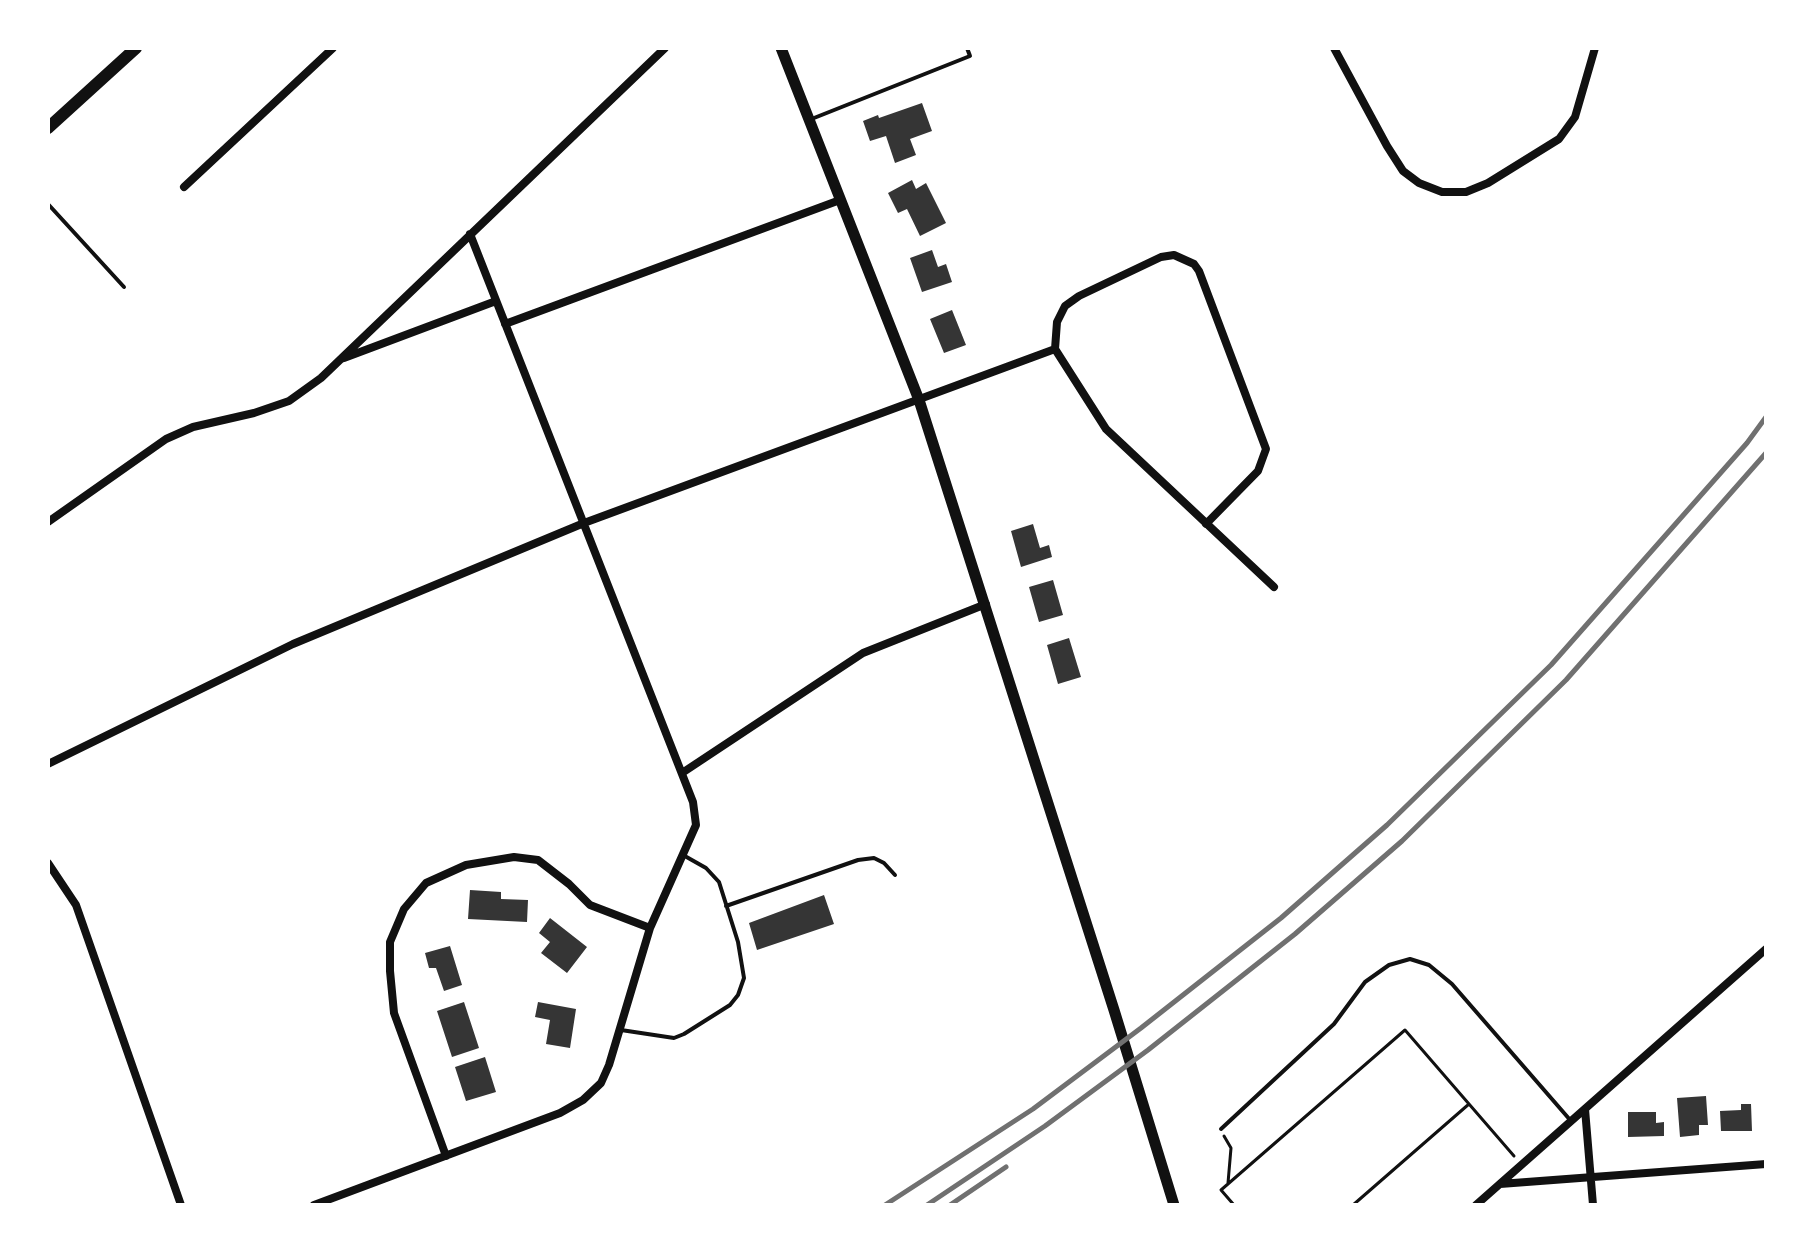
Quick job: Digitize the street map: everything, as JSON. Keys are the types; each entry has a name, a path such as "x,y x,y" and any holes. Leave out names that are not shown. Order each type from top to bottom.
{"main road":[{"path":"48,128 136,48"}],"street":[{"path":"184,187 333,48"},
{"path":"48,522 166,439 193,427 254,413 289,401 321,378 665,48"},
{"path":"781,48 919,400 1174,1205"},
{"path":"1334,48 1403,171 1419,183 1442,192 1466,192 1488,183 1559,139 1575,117 1595,48"},
{"path":"505,324 840,200"},
{"path":"318,1204 545,1119 583,1100 601,1083 650,928 696,825 693,802 682,773 470,234"},
{"path":"1206,524 1258,471 1266,449 1199,271 1194,264 1174,255 1161,257 1079,296 1065,306 1057,322 1055,349 1106,429 1206,524 1274,587"},
{"path":"340,359 496,301"},
{"path":"48,764 293,644 584,523 1055,349"},
{"path":"682,773 863,653 986,604"},
{"path":"446,1156 394,1013 390,971 390,942 404,909 426,883 466,865 514,857 538,860 590,905 650,928"},
{"path":"48,863 76,905 181,1205"},
{"path":"1476,1205 1766,949"},
{"path":"1585,1109 1593,1205"},
{"path":"1499,1184 1766,1164"}],"lane":[{"path":"809,120 970,56 967,48"},
{"path":"48,204 124,287"},
{"path":"619,1030 674,1038 701,1025 730,1005 738,995 744,978 738,942 719,882 706,868 682,855"},
{"path":"726,906 858,860 874,858 884,863 895,875"},
{"path":"1221,1129 1334,1024 1365,982 1389,965 1410,959 1429,965 1452,984 1571,1121"}],"path":[{"path":"1234,1205 1221,1190 1405,1030 1521,1165"},
{"path":"1353,1205 1469,1104"},
{"path":"1221,1129 1231,1148 1228,1184"}],"building":[{"path":"922,103 932,131 910,139 916,155 895,163 886,136 870,141 863,121"},
{"path":"912,180 916,189 926,183 946,223 920,236 907,209 898,213 888,193"},
{"path":"932,250 938,267 946,264 952,282 922,292 910,258"},
{"path":"952,310 966,345 944,353 930,319"},
{"path":"1033,524 1040,548 1049,545 1052,557 1021,567 1011,531"},
{"path":"1053,580 1063,615 1039,622 1029,587"},
{"path":"1069,638 1081,677 1058,684 1047,645"},
{"path":"470,890 501,892 501,899 528,900 527,922 468,919"},
{"path":"824,895 834,924 757,950 749,923"},
{"path":"550,918 587,947 567,973 541,953 550,942 539,933"},
{"path":"450,946 462,985 444,991 436,968 429,968 425,953"},
{"path":"464,1002 479,1048 452,1057 437,1011"},
{"path":"538,1002 576,1009 570,1048 546,1044 550,1020 535,1017"},
{"path":"485,1057 496,1092 466,1101 455,1067"},
{"path":"1706,1096 1708,1125 1699,1125 1699,1135 1680,1137 1677,1098"},
{"path":"1741,1104 1751,1104 1752,1131 1721,1131 1720,1111 1741,1110"},
{"path":"1628,1112 1656,1112 1656,1123 1664,1122 1664,1136 1628,1137"}],"railway":[{"path":"885,1205 1033,1109 1141,1028 1281,918 1387,825 1551,665 1747,443 1766,417"},
{"path":"927,1205 1045,1126 1148,1050 1295,934 1402,841 1566,680 1766,453"},
{"path":"950,1205 1006,1167"}]}
